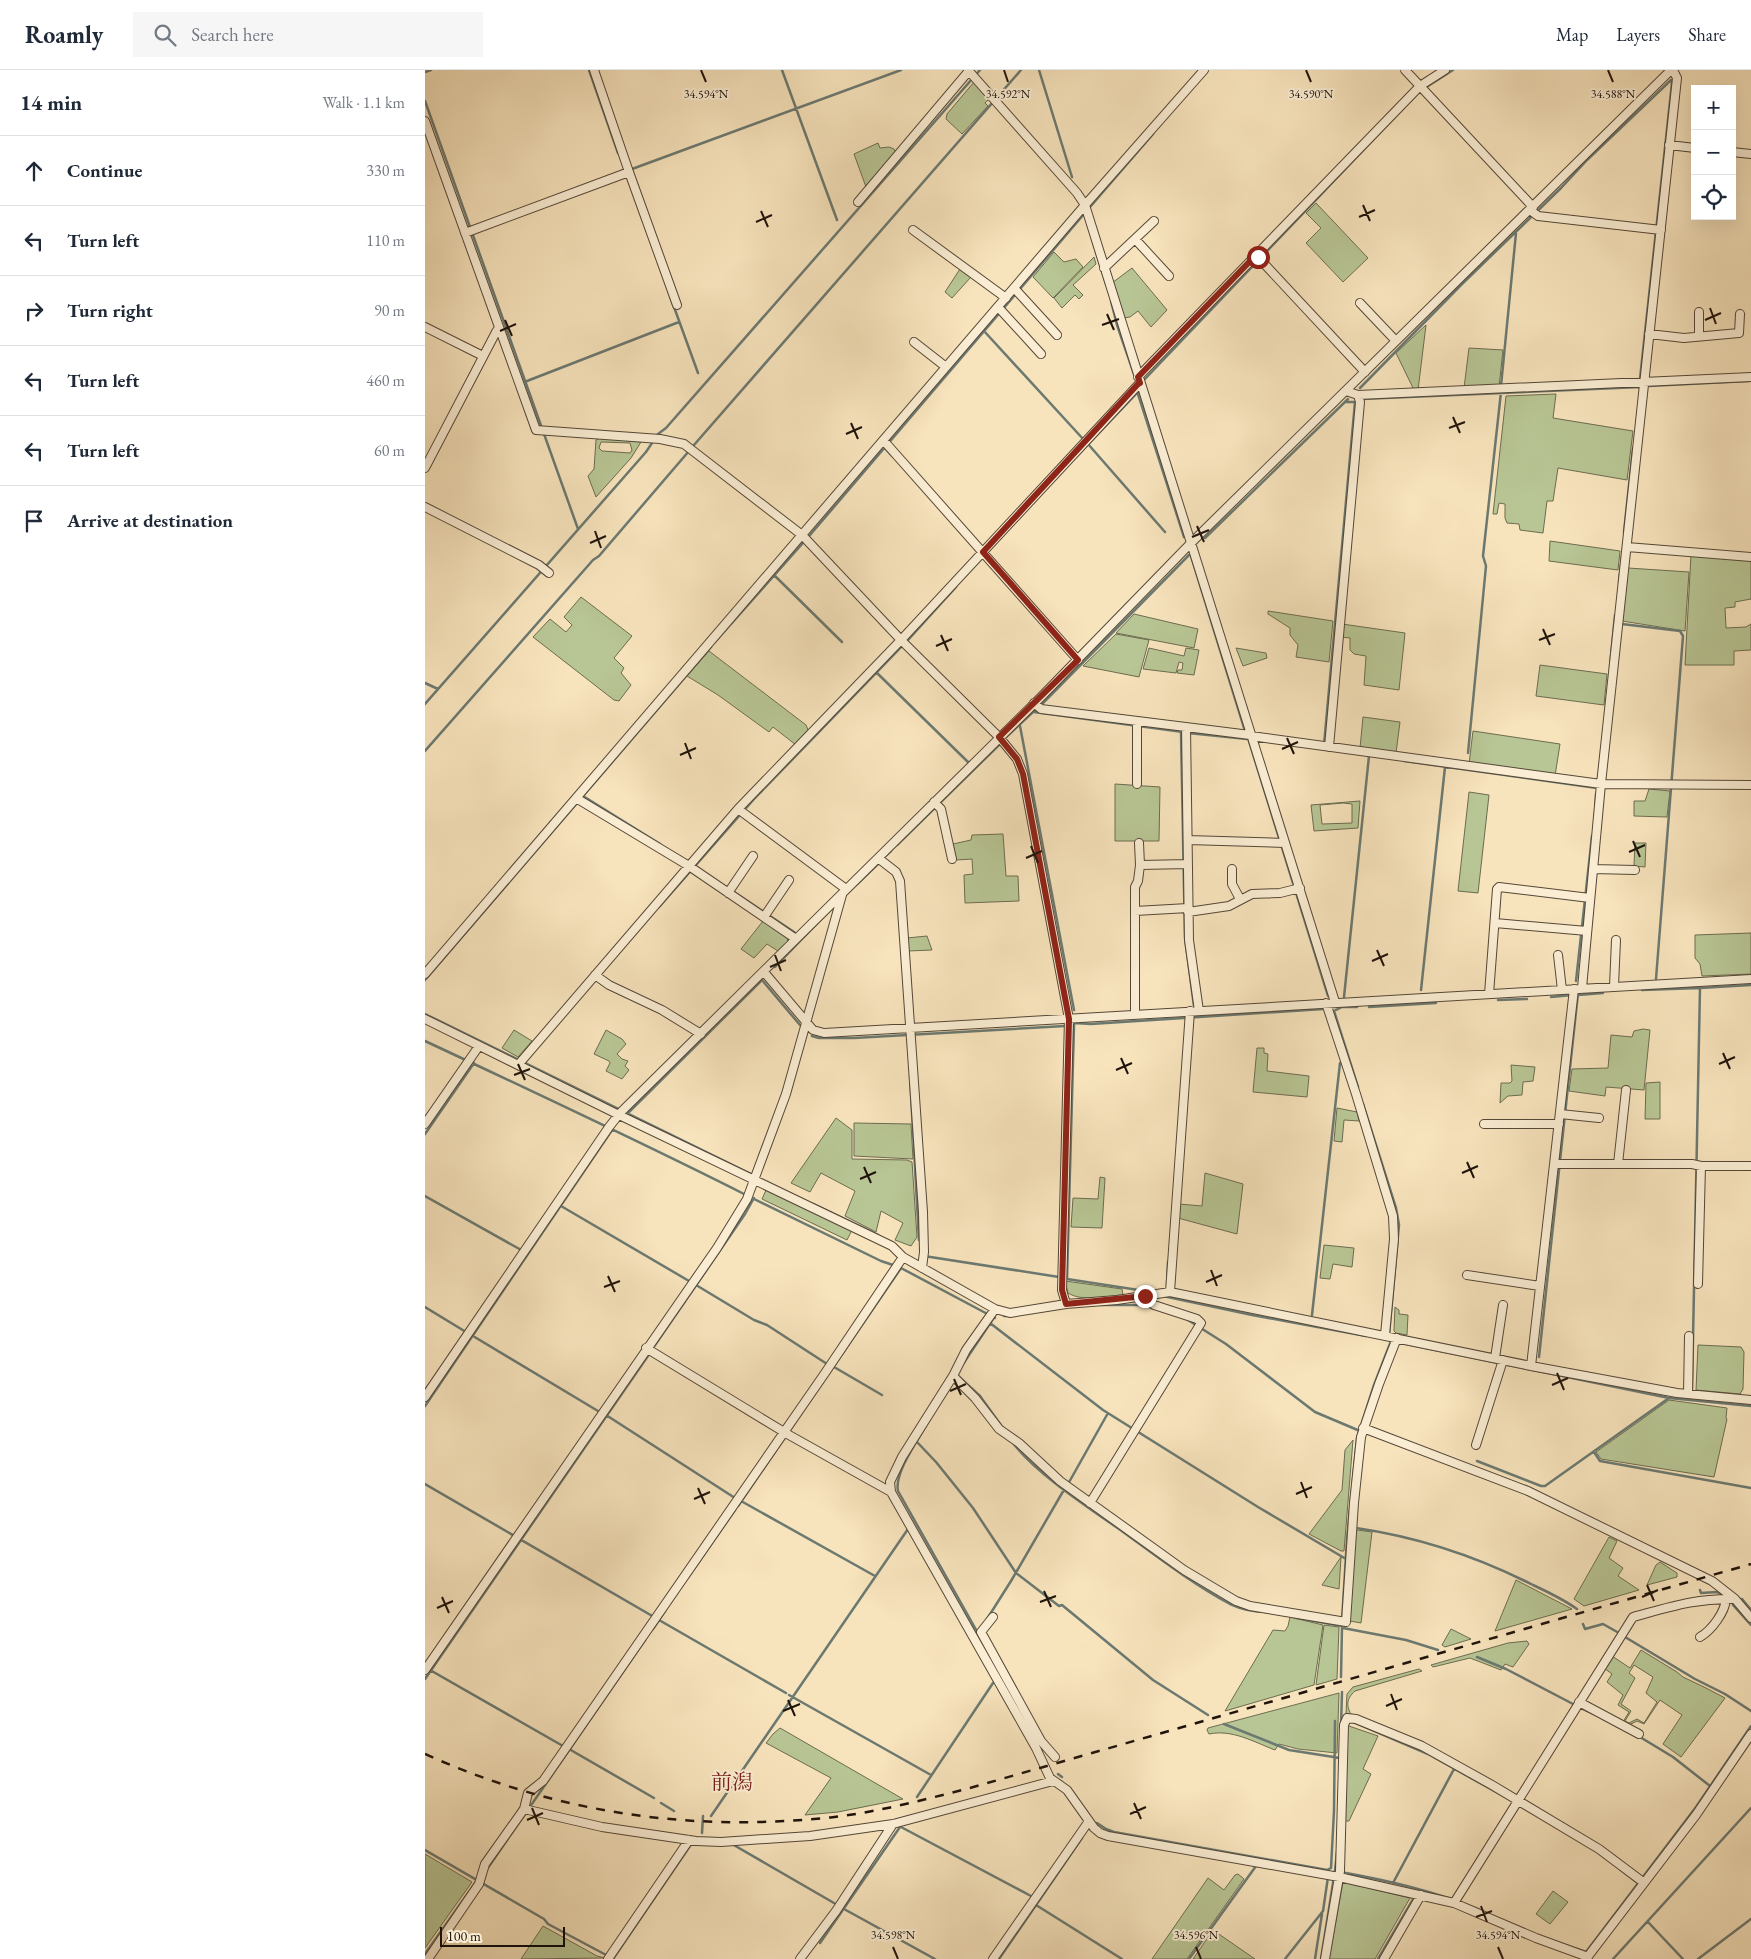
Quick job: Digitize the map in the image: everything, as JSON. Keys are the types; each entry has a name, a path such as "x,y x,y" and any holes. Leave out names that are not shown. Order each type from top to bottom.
{"street":[{"path":"594,70 677,305"},
{"path":"425,974 805,538 886,443 946,367 1204,70"},
{"path":"1405,70 1538,216 1661,230"},
{"path":"519,1062 741,811 903,642 1139,380 1259,258 1420,86 1445,70"},
{"path":"425,1397 608,1128 621,1112 1034,704 1191,543 1672,70 1677,78 1627,547 1599,784 1587,931 1575,992 1559,1124 1558,1164 1540,1286 1531,1366"},
{"path":"858,202 971,74 1077,193 1085,206 1251,735 1393,1216 1392,1338 1363,1428 1360,1446 1346,1622 1250,1606 1236,1601 1184,1570 1066,1486 1019,1443 1002,1432 975,1398 953,1376"},
{"path":"425,121 427,133 470,231 499,328 536,430 650,438 685,444 805,538 903,642 999,737 1017,759 1023,774 1069,1019 1062,1290 1066,1304"},
{"path":"1669,145 1691,148"},
{"path":"1736,152 1751,154"},
{"path":"470,231 629,172"},
{"path":"1104,268 1154,222"},
{"path":"913,230 1006,298"},
{"path":"1135,239 1169,276"},
{"path":"1259,258 1365,372"},
{"path":"1014,288 1057,335"},
{"path":"1359,303 1396,341"},
{"path":"998,307 1041,354"},
{"path":"1699,312 1699,336"},
{"path":"1649,334 1684,338 1739,333 1740,314"},
{"path":"425,327 481,356"},
{"path":"425,468 481,356 499,328"},
{"path":"914,342 946,367"},
{"path":"1346,391 1359,398 1751,377"},
{"path":"1325,746 1359,398"},
{"path":"886,443 1078,660"},
{"path":"425,507 545,570"},
{"path":"1627,547 1751,557"},
{"path":"1034,704 1041,709 1137,721 1186,730 1251,735 1599,784 1751,785"},
{"path":"1137,721 1137,784"},
{"path":"1170,1292 1192,1014 1185,864 1188,840 1186,730"},
{"path":"579,799 691,866 796,939"},
{"path":"934,802 941,809 952,860"},
{"path":"741,811 844,891"},
{"path":"1188,840 1282,844"},
{"path":"1135,1014 1135,887 1138,881 1140,865 1139,843"},
{"path":"728,893 753,856"},
{"path":"878,858 896,872 901,881 924,1255 922,1268"},
{"path":"1140,865 1185,864"},
{"path":"1232,869 1232,884 1240,899"},
{"path":"1593,869 1635,870"},
{"path":"764,917 789,880"},
{"path":"1489,994 1497,889 1499,887 1590,898"},
{"path":"1135,911 1221,908 1257,893 1273,894 1296,889"},
{"path":"426,1669 646,1348 717,1248 747,1199 785,1094 844,891"},
{"path":"1495,923 1587,931"},
{"path":"1614,986 1616,940"},
{"path":"1559,955 1562,990"},
{"path":"764,972 813,1030 824,1033 911,1033 1135,1014 1192,1014 1330,1003 1562,990 1575,992 1614,986 1751,979"},
{"path":"595,974 609,985 662,1010 701,1034"},
{"path":"425,1019 479,1046 519,1062 753,1180 892,1246 899,1263"},
{"path":"425,1124 479,1046"},
{"path":"1618,1164 1626,1090"},
{"path":"1560,1114 1599,1118"},
{"path":"1484,1124 1559,1124"},
{"path":"1558,1164 1751,1166"},
{"path":"1698,1165 1698,1284"},
{"path":"899,1263 922,1268 992,1313 1010,1313 1066,1304 1170,1292 1531,1366 1688,1394 1751,1400"},
{"path":"432,1958 481,1878 485,1864 528,1810 528,1793 543,1781 655,1617 786,1434 899,1263"},
{"path":"1467,1275 1540,1286"},
{"path":"1090,1503 1201,1323 1197,1319 1154,1305 1145,1296"},
{"path":"1476,1445 1499,1359 1503,1305"},
{"path":"992,1313 966,1350 953,1376 902,1457 890,1482 891,1492 979,1637 1037,1743 1053,1781 1067,1790 1100,1833 1108,1836 1335,1875 1455,1901 1536,1938 1587,1958 1641,1881 1696,1815 1751,1734"},
{"path":"1688,1394 1689,1336"},
{"path":"646,1348 786,1434 891,1492"},
{"path":"1363,1428 1528,1491 1712,1581 1735,1599 1751,1618"},
{"path":"1700,1637 1706,1633 1725,1607 1726,1599"},
{"path":"1455,1901 1633,1617 1695,1601 1735,1599"},
{"path":"979,1637 993,1617"},
{"path":"1579,1702 1639,1734"},
{"path":"1325,1959 1335,1875 1344,1724 1347,1718 1356,1719 1422,1746 1599,1849 1641,1881"},
{"path":"1037,1743 1055,1757"},
{"path":"528,1810 602,1827 693,1841 721,1842 810,1836 893,1824 1053,1781"},
{"path":"993,1959 1089,1821"},
{"path":"800,1959 836,1911 893,1824"},
{"path":"609,1958 693,1841"},
{"path":"1384,1959 1418,1894"}],"green space":[{"path":"974,82 989,99 985,103 988,106 962,134 946,119 947,114"},
{"path":"878,143 880,148 889,147 894,149 896,153 866,187 854,154"},
{"path":"1316,203 1368,258 1343,282 1306,243 1321,228 1306,213"},
{"path":"1054,252 1064,262 1076,259 1083,267 1053,298 1033,277"},
{"path":"1094,257 1096,264 1073,285 1083,295 1079,299 1075,295 1062,308 1054,298"},
{"path":"1132,268 1167,310 1151,327 1138,311 1130,317 1123,318 1112,283"},
{"path":"960,269 971,277 952,298 945,292"},
{"path":"1426,325 1418,390 1414,390 1396,353"},
{"path":"1469,348 1503,350 1499,387 1464,388"},
{"path":"1556,394 1553,418 1633,431 1627,480 1558,468 1553,501 1547,501 1543,533 1520,530 1519,524 1507,523 1505,504 1499,503 1497,514 1493,514 1506,396"},
{"path":"599,438 641,442 631,458 596,497 588,476 594,469 596,440","holes":["601,442 630,443 632,450 630,453 602,451 599,448"]},
{"path":"1550,541 1620,551 1618,570 1549,561"},
{"path":"1691,555 1751,559 1751,599 1735,602 1735,607 1725,608 1726,628 1746,627 1751,624 1751,650 1734,651 1734,665 1685,665"},
{"path":"1628,568 1689,572 1685,631 1622,621"},
{"path":"581,597 632,636 614,658 624,668 621,673 631,685 619,701 614,700 533,637 550,619 566,632 572,625 564,617"},
{"path":"1268,611 1333,621 1329,662 1296,657 1298,645 1290,635 1290,628 1268,614"},
{"path":"1134,614 1198,629 1194,648 1116,633"},
{"path":"1342,624 1405,633 1399,690 1364,685 1366,656 1354,654 1350,650 1350,638 1341,637"},
{"path":"1116,634 1149,640 1139,677 1083,666"},
{"path":"1149,648 1184,656 1186,648 1199,650 1194,675 1177,673 1178,670 1182,670 1183,663 1179,662 1176,673 1143,669"},
{"path":"1236,648 1266,653 1267,658 1243,666"},
{"path":"709,651 806,725 809,732 796,745 773,727 769,732 718,695 687,676"},
{"path":"1540,665 1607,674 1604,705 1536,696"},
{"path":"1363,717 1400,722 1396,753 1360,748"},
{"path":"1473,731 1560,744 1555,776 1469,764"},
{"path":"1115,784 1160,787 1159,841 1115,841"},
{"path":"1649,789 1670,791 1667,817 1634,816 1634,801 1645,801"},
{"path":"1469,792 1489,795 1478,893 1458,891"},
{"path":"1360,801 1358,828 1314,831 1311,805","holes":["1352,804 1352,823 1322,824 1320,805"]},
{"path":"1003,834 1006,876 1018,876 1019,901 965,903 964,875 973,874 972,859 956,860 953,844 971,840 972,835"},
{"path":"1635,843 1646,843 1645,867 1634,866"},
{"path":"763,921 787,937 788,942 778,951 767,944 754,958 741,949"},
{"path":"1751,933 1751,974 1702,976 1700,964 1695,958 1695,935"},
{"path":"927,936 932,950 908,951 907,938"},
{"path":"514,1030 532,1041 518,1057 502,1048"},
{"path":"606,1030 622,1039 626,1044 617,1054 622,1059 628,1061 625,1066 629,1070 622,1079 606,1071 610,1063 609,1061 594,1054"},
{"path":"1650,1030 1644,1090 1606,1087 1605,1096 1569,1091 1572,1069 1608,1068 1611,1035 1632,1037 1634,1031"},
{"path":"1257,1048 1264,1048 1264,1053 1268,1054 1267,1071 1309,1076 1307,1097 1253,1092"},
{"path":"1511,1065 1535,1067 1533,1081 1523,1082 1522,1095 1508,1096 1500,1103 1501,1083 1510,1083 1512,1081"},
{"path":"1660,1082 1660,1119 1645,1119 1646,1083"},
{"path":"1337,1108 1357,1112 1359,1121 1344,1120 1342,1142 1334,1141"},
{"path":"836,1118 852,1130 852,1159 907,1160 912,1162 917,1237 911,1246 895,1240 903,1223 881,1211 876,1232 845,1216 855,1191 821,1173 810,1192 791,1183"},
{"path":"854,1123 911,1124 913,1159 854,1156"},
{"path":"1205,1173 1243,1184 1237,1234 1178,1218 1179,1204 1202,1206"},
{"path":"1100,1177 1105,1178 1102,1228 1071,1227 1073,1198 1098,1199"},
{"path":"767,1188 852,1230 847,1240 762,1199"},
{"path":"1324,1245 1354,1248 1352,1267 1333,1264 1330,1279 1320,1278"},
{"path":"1065,1281 1122,1289 1123,1295 1095,1298 1074,1296 1068,1293"},
{"path":"1395,1307 1399,1310 1399,1314 1408,1315 1407,1335 1394,1331"},
{"path":"1698,1345 1741,1347 1744,1352 1743,1389 1740,1394 1696,1390"},
{"path":"1669,1400 1727,1408 1727,1419 1714,1477 1601,1459 1596,1452"},
{"path":"1353,1440 1344,1551 1341,1551 1309,1534 1342,1490 1345,1450"},
{"path":"1358,1530 1372,1532 1361,1623 1350,1621 1355,1532"},
{"path":"1609,1537 1617,1541 1609,1558 1623,1568 1618,1576 1639,1590 1584,1606 1574,1599"},
{"path":"1341,1557 1339,1589 1322,1585"},
{"path":"1660,1562 1677,1573 1677,1577 1647,1585 1656,1565"},
{"path":"1516,1580 1572,1609 1495,1631"},
{"path":"1290,1617 1323,1625 1314,1685 1225,1711 1273,1630 1285,1631"},
{"path":"1324,1625 1339,1627 1337,1679 1316,1685"},
{"path":"1451,1629 1471,1639 1445,1647 1442,1645"},
{"path":"1527,1641 1529,1644 1513,1667 1505,1664 1501,1670 1470,1658 1433,1667 1431,1665 1508,1643"},
{"path":"1641,1650 1683,1677 1725,1698 1681,1757 1663,1744 1682,1715 1660,1700 1644,1724 1637,1721 1629,1725 1623,1722 1629,1712 1618,1705 1623,1695 1607,1682 1612,1674 1604,1668 1612,1656 1630,1668","holes":["1634,1665 1653,1677 1646,1693 1657,1702 1644,1723 1637,1719 1629,1723 1625,1721 1631,1711 1621,1704 1635,1678 1629,1673"]},
{"path":"1419,1669 1422,1671 1355,1691 1348,1703 1352,1716 1346,1714 1347,1694 1353,1687"},
{"path":"1339,1693 1337,1753 1298,1749 1279,1744 1275,1750 1251,1740 1226,1733 1209,1734 1207,1730 1208,1728"},
{"path":"1346,1725 1378,1736 1363,1769 1371,1774 1349,1821 1345,1821"},
{"path":"780,1728 903,1799 838,1812 805,1815 831,1778 766,1743"},
{"path":"425,1854 472,1882 425,1948"},
{"path":"1238,1874 1244,1879 1187,1959 1152,1959 1208,1878 1224,1890 1235,1875"},
{"path":"1343,1882 1410,1898 1375,1959 1329,1959"},
{"path":"1553,1891 1568,1902 1550,1924 1536,1914"},
{"path":"543,1926 597,1956 605,1958 521,1959"},
{"path":"1213,1930 1255,1959 1193,1959"}],"waterway":[{"path":"425,72 431,70"},
{"path":"589,70 618,153"},
{"path":"782,70 837,220"},
{"path":"632,169 901,70"},
{"path":"425,704 646,452 658,434 666,428 980,70"},
{"path":"694,445 1021,70"},
{"path":"1039,70 1072,177"},
{"path":"1428,86 1453,70"},
{"path":"1640,379 1671,80"},
{"path":"1360,388 1587,160 1671,80"},
{"path":"1145,379 1415,96"},
{"path":"425,101 578,529"},
{"path":"1090,207 1153,134"},
{"path":"714,643 810,535 1084,214"},
{"path":"1501,386 1516,233"},
{"path":"1093,242 1106,284"},
{"path":"670,296 698,373"},
{"path":"1111,301 1117,325 1135,377"},
{"path":"527,381 679,322"},
{"path":"984,331 1084,440"},
{"path":"1648,386 1749,381"},
{"path":"1355,402 1362,399 1641,387 1641,389"},
{"path":"1468,753 1486,566 1483,556 1501,392"},
{"path":"1077,456 1137,393"},
{"path":"1138,394 1184,537"},
{"path":"1205,538 1348,399"},
{"path":"1324,745 1355,402 1346,402"},
{"path":"1088,444 1165,532"},
{"path":"884,447 892,456"},
{"path":"1624,532 1633,448"},
{"path":"425,751 593,560 599,556 689,451"},
{"path":"1619,582 1623,548"},
{"path":"1043,703 1189,555"},
{"path":"1191,556 1244,728"},
{"path":"774,575 842,642"},
{"path":"659,907 754,799 908,640 956,587"},
{"path":"1610,666 1615,615"},
{"path":"1622,624 1680,631 1683,636 1656,979"},
{"path":"425,980 711,647"},
{"path":"876,672 968,762"},
{"path":"425,683 438,689"},
{"path":"1005,738 1033,712"},
{"path":"1034,712 1183,732"},
{"path":"1020,726 1074,1010"},
{"path":"1181,732 1185,938 1194,1006"},
{"path":"1188,733 1247,739"},
{"path":"1248,738 1328,996"},
{"path":"897,845 1000,744"},
{"path":"1344,997 1369,756"},
{"path":"1404,761 1597,788"},
{"path":"1421,990 1445,767"},
{"path":"1595,813 1596,794"},
{"path":"583,796 660,844"},
{"path":"1576,981 1592,836"},
{"path":"883,858 891,851"},
{"path":"856,885 878,864"},
{"path":"734,892 794,932"},
{"path":"775,967 832,908"},
{"path":"628,1113 762,980 800,1025"},
{"path":"1700,988 1751,985"},
{"path":"1642,990 1700,988 1692,1389"},
{"path":"1539,1357 1578,993"},
{"path":"1578,995 1603,993"},
{"path":"1551,997 1572,995"},
{"path":"1498,1000 1527,999"},
{"path":"1369,1007 1436,1003"},
{"path":"1357,1007 1342,1007 1334,1011 1358,1087"},
{"path":"1074,1025 1074,1023 1091,1024 1323,1009"},
{"path":"425,1014 751,1174"},
{"path":"1067,1279 1074,1025"},
{"path":"812,1036 819,1038 854,1038 1065,1026"},
{"path":"425,1041 625,1135 744,1194"},
{"path":"1312,1315 1340,1063 1343,1062"},
{"path":"425,1134 474,1063"},
{"path":"910,1076 919,1240"},
{"path":"1363,1104 1396,1208 1399,1225 1389,1335"},
{"path":"425,1406 612,1130"},
{"path":"425,1196 523,1251"},
{"path":"653,1348 754,1198"},
{"path":"754,1199 881,1261 896,1266"},
{"path":"813,1204 878,1235"},
{"path":"561,1206 689,1281"},
{"path":"924,1256 1059,1277"},
{"path":"1167,1285 1168,1262"},
{"path":"738,1506 901,1268 995,1318"},
{"path":"1067,1279 1145,1291"},
{"path":"696,1285 754,1320 767,1325 827,1364"},
{"path":"1163,1296 1366,1336"},
{"path":"1101,1305 1143,1305 1152,1308"},
{"path":"425,1307 466,1332"},
{"path":"1004,1316 1011,1316"},
{"path":"963,1364 993,1319"},
{"path":"1188,1320 1226,1344 1315,1412 1360,1431"},
{"path":"990,1323 1103,1410 1258,1507 1346,1559"},
{"path":"473,1336 598,1411"},
{"path":"1342,1621 1347,1539 1357,1438 1391,1341"},
{"path":"1396,1342 1669,1398 1751,1406"},
{"path":"425,1679 650,1353"},
{"path":"834,1367 882,1395"},
{"path":"957,1375 980,1396 1003,1428"},
{"path":"1477,1461 1545,1486 1669,1398"},
{"path":"1068,1484 1108,1413"},
{"path":"606,1415 735,1498"},
{"path":"927,1424 903,1466 898,1491 979,1635"},
{"path":"917,1442 936,1462 973,1508 1016,1573 1059,1606 1062,1605 1153,1680 1208,1715"},
{"path":"1013,1443 1048,1478 1187,1578 1230,1604 1248,1610 1267,1612"},
{"path":"1594,1452 1600,1461 1751,1488"},
{"path":"425,1484 654,1617"},
{"path":"987,1619 1065,1488"},
{"path":"741,1501 875,1576"},
{"path":"689,1576 735,1510"},
{"path":"1356,1528 1402,1537 1469,1557 1544,1590 1577,1609"},
{"path":"711,1816 908,1529"},
{"path":"1700,1590 1701,1593 1717,1592 1725,1595"},
{"path":"1741,1600 1751,1610"},
{"path":"1733,1605 1751,1625"},
{"path":"653,1629 665,1611"},
{"path":"1297,1618 1342,1626"},
{"path":"659,1620 786,1693"},
{"path":"1583,1624 1585,1629 1603,1624 1619,1633"},
{"path":"1341,1677 1342,1626"},
{"path":"1343,1628 1406,1640 1438,1650"},
{"path":"1625,1637 1751,1711"},
{"path":"485,1872 645,1640"},
{"path":"1477,1657 1506,1669 1573,1704"},
{"path":"430,1670 563,1746"},
{"path":"917,1797 993,1683"},
{"path":"1341,1726 1342,1692"},
{"path":"789,1695 931,1775"},
{"path":"1581,1708 1594,1714"},
{"path":"1327,1870 1331,1868 1335,1721"},
{"path":"1351,1721 1428,1754 1505,1797"},
{"path":"1224,1724 1289,1750 1340,1758"},
{"path":"1562,1944 1586,1952 1696,1807 1751,1726"},
{"path":"1640,1737 1673,1757 1710,1786"},
{"path":"569,1749 654,1798"},
{"path":"1393,1883 1454,1769"},
{"path":"1058,1774 1062,1777"},
{"path":"661,1803 674,1811"},
{"path":"1613,1959 1751,1808"},
{"path":"702,1833 703,1816"},
{"path":"1097,1823 1114,1832 1327,1870"},
{"path":"820,1943 900,1827"},
{"path":"901,1827 1031,1896 1036,1905 1122,1959"},
{"path":"999,1959 1082,1838"},
{"path":"613,1959 692,1843"},
{"path":"732,1844 834,1903"},
{"path":"425,1850 544,1919 548,1924 608,1956"},
{"path":"1335,1871 1337,1852"},
{"path":"1189,1959 1256,1866"},
{"path":"1621,1870 1638,1883"},
{"path":"1335,1871 1410,1887 1483,1911"},
{"path":"1285,1959 1323,1911 1328,1877"},
{"path":"1321,1959 1334,1877"},
{"path":"425,1954 478,1879"},
{"path":"1378,1959 1415,1896"},
{"path":"844,1909 935,1959"},
{"path":"1315,1959 1322,1914"},
{"path":"1698,1959 1751,1919"},
{"path":"1648,1922 1683,1959"}],"railway":[{"path":"425,1754 519,1789 615,1812 713,1822 763,1822 834,1817 893,1807 970,1788 1751,1564"}],"district":[{"name":"前潟","path":"732,1781"}],"route":[{"path":"1145,1296 1066,1304 1062,1290 1069,1019 1023,774 1017,759 999,737 1078,660 983,552 1140,383 1138,377 1256,255 1258,257"}]}
